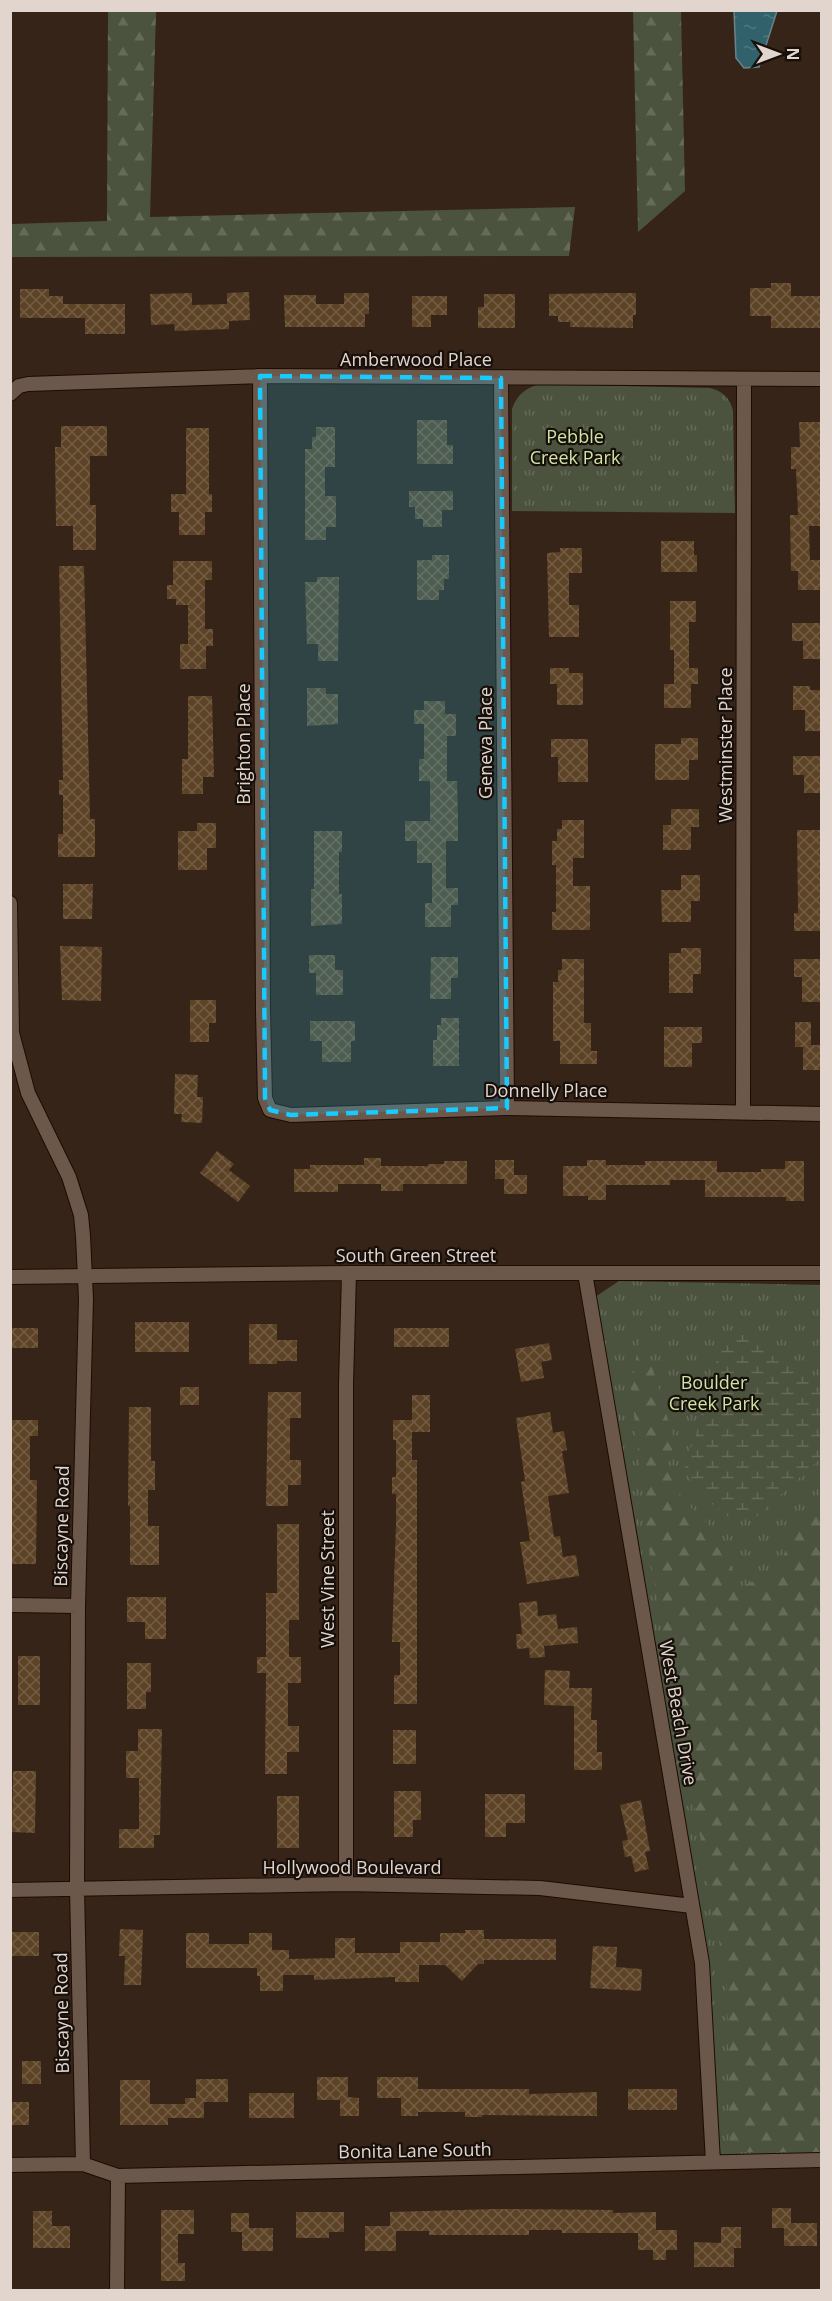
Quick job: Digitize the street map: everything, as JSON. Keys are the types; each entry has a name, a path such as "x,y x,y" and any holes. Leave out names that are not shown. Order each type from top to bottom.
{"street":[{"name":"Amberwood Place","path":"11,393 19,386 28,384 260,376 822,379"},
{"name":"Brighton Place","path":"260,376 263,1034 265,1098 270,1110"},
{"name":"Geneva Place","path":"501,378 507,1108"},
{"name":"Westminster Place","path":"743,1111 744,379"},
{"name":"Biscayne Road","path":"10,903 12,1034 28,1093 69,1177 81,1215 85,1277 78,1606 77,1889 83,2164"},
{"name":"Donnelly Place","path":"270,1110 291,1115 507,1108 822,1114"},
{"name":"West Beach Drive","path":"585,1273 702,1962 713,2162"},
{"name":"South Green Street","path":"10,1277 822,1273"},
{"name":"West Vine Street","path":"346,1884 346,1384 349,1274"},
{"path":"10,1605 78,1606"},
{"name":"Hollywood Boulevard","path":"10,1890 346,1884 540,1888 692,1906"},
{"name":"Bonita Lane South","path":"10,2165 83,2164 118,2176 822,2160"},
{"path":"117,2290 118,2176"}],"highlighted area":[{"path":"260,376 501,378 507,1108 291,1115 270,1110 265,1098"}],"green space":[{"path":"108,10 156,11 150,217 575,207 569,256 11,257 11,224 107,221"},
{"path":"633,11 681,11 685,191 638,232"},
{"name":"Pebble Creek Park","path":"539,384 709,388 722,393 733,411 735,513 512,511 512,409 522,393"},
{"name":"Boulder Creek Park","path":"619,1281 821,1285 821,2160 728,2168 712,2142 702,1962 589,1301"},
{"path":"641,1329 676,1446 665,1468 684,1501 720,1536 739,1587 784,1570 786,1541 810,1508 821,1500 821,2152 730,2152 727,1985 650,1558 631,1388"},
{"path":"744,1332 760,1337 821,1382 821,1458 755,1518 727,1516 698,1493 684,1465 695,1438 721,1344"}],"water":[{"path":"734,11 777,11 759,67 744,68 736,58"}],"building":[{"path":"771,283 791,283 791,296 822,296 822,328 771,328 771,316 750,316 750,288 771,288"},
{"path":"20,289 49,289 49,296 63,296 63,304 125,304 125,334 85,334 85,318 20,318"},
{"path":"249,292 250,320 229,321 229,329 175,331 174,324 151,325 150,294 192,293 192,305 227,304 227,293"},
{"path":"344,293 369,293 369,314 365,314 365,327 285,327 284,295 316,295 316,304 344,304"},
{"path":"636,293 636,315 633,315 633,328 570,327 570,322 558,322 558,316 549,316 549,294"},
{"path":"484,294 515,294 515,328 478,328 478,307 484,307"},
{"path":"412,296 447,296 447,315 431,315 431,327 412,327"},
{"path":"417,420 447,420 447,445 453,445 453,464 417,464"},
{"path":"799,422 822,422 822,526 809,526 810,560 822,560 822,590 798,590 798,571 791,571 790,515 798,515 796,469 791,469 791,447 800,447"},
{"path":"61,426 107,426 107,456 90,456 90,505 96,505 96,550 73,550 73,526 56,526 55,447 61,447"},
{"path":"316,427 335,427 335,467 325,467 325,496 336,496 336,527 326,527 326,540 305,540 305,449 312,449 312,437 316,437"},
{"path":"186,428 209,428 209,494 212,494 212,512 205,512 205,535 179,535 179,512 171,512 171,494 186,494"},
{"path":"409,491 453,491 453,510 442,510 442,527 423,527 423,519 415,519 415,507 409,507"},
{"path":"661,541 694,541 697,572 661,572"},
{"path":"560,548 582,548 582,573 569,573 569,605 579,605 579,637 549,637 547,553 560,552"},
{"path":"432,555 449,555 449,579 444,579 444,590 439,590 439,600 417,600 417,560 432,560"},
{"path":"173,561 212,561 212,580 205,580 205,629 213,629 213,646 206,646 206,669 180,669 180,644 188,644 188,605 176,605 176,599 167,599 167,585 173,585"},
{"path":"59,566 84,566 90,819 95,819 95,857 58,857 58,834 63,834 63,795 59,795 59,780 63,780"},
{"path":"317,577 339,577 338,661 318,661 318,644 307,644 305,582 317,582"},
{"path":"670,601 696,601 696,622 689,622 689,668 698,668 698,684 691,684 691,708 664,708 664,684 674,684 674,650 670,650"},
{"path":"792,623 822,623 822,659 803,659 803,641 792,641"},
{"path":"550,668 569,668 569,673 583,673 583,705 557,705 557,684 550,684"},
{"path":"793,686 810,686 810,690 822,690 822,731 805,731 805,710 793,710"},
{"path":"307,688 326,688 326,694 338,694 338,724 307,726"},
{"path":"188,696 212,696 214,777 203,777 203,794 182,794 182,759 188,759"},
{"path":"424,701 445,701 445,714 456,714 456,736 447,736 447,781 457,781 458,821 458,841 446,841 446,888 458,888 458,905 451,905 451,927 425,927 425,903 432,903 432,863 417,863 417,841 405,841 405,821 430,821 430,781 419,781 419,759 424,759 424,724 414,724 414,710 424,710"},
{"path":"681,738 698,738 698,760 689,760 689,780 655,780 655,744 681,744"},
{"path":"551,739 588,739 588,782 558,782 558,757 551,757"},
{"path":"793,756 822,756 822,793 804,793 804,775 793,775"},
{"path":"671,809 699,809 699,827 691,827 691,850 663,850 663,825 671,825"},
{"path":"562,820 584,820 584,858 573,858 573,886 590,886 590,930 552,930 552,912 556,912 556,865 552,865 552,841 557,841 557,829 562,829"},
{"path":"197,823 216,823 216,848 207,848 207,870 178,870 178,831 197,831"},
{"path":"797,830 822,830 820,931 794,931 794,913 798,913"},
{"path":"314,831 342,831 342,852 339,852 339,894 342,894 342,924 311,926 311,889 314,889"},
{"path":"681,875 700,875 700,901 691,901 691,922 662,922 661,890 681,890"},
{"path":"63,884 93,884 92,919 63,919"},
{"path":"60,946 102,947 101,1001 62,1000"},
{"path":"681,948 701,948 701,974 693,974 693,993 669,993 669,953 681,953"},
{"path":"309,955 335,955 335,970 343,970 343,995 316,995 316,973 309,973"},
{"path":"431,957 458,957 458,978 451,978 451,999 430,999"},
{"path":"562,959 584,959 584,1023 591,1023 591,1051 597,1051 597,1064 560,1064 560,1041 553,1041 553,982 558,982 558,970 562,970"},
{"path":"794,959 822,959 822,1002 802,1002 802,977 794,977"},
{"path":"190,1000 216,1000 216,1023 209,1023 209,1042 190,1042"},
{"path":"441,1018 459,1018 459,1066 433,1066 433,1040 437,1040 437,1025 441,1025"},
{"path":"310,1021 355,1021 355,1041 351,1041 351,1062 322,1062 322,1041 310,1041"},
{"path":"795,1022 811,1022 811,1045 822,1045 822,1070 803,1070 803,1047 795,1047"},
{"path":"664,1027 702,1027 702,1043 692,1043 692,1067 664,1067"},
{"path":"175,1074 198,1075 197,1097 203,1097 202,1123 181,1122 182,1114 174,1114"},
{"path":"217,1151 234,1164 229,1170 250,1186 238,1202 200,1173"},
{"path":"364,1158 381,1158 381,1166 428,1166 428,1164 444,1164 444,1161 467,1161 467,1184 403,1184 403,1191 381,1191 381,1184 338,1184 338,1192 294,1192 294,1169 310,1169 310,1165 364,1165"},
{"path":"495,1160 514,1160 514,1175 527,1175 527,1194 504,1194 504,1179 495,1179"},
{"path":"587,1160 606,1160 606,1165 645,1165 645,1161 717,1161 717,1172 761,1172 761,1169 785,1169 785,1161 804,1161 804,1201 786,1201 786,1197 705,1197 705,1180 670,1180 670,1185 606,1185 606,1200 588,1200 588,1196 563,1196 563,1166 587,1166"},
{"path":"135,1322 189,1322 189,1352 135,1352"},
{"path":"249,1324 277,1324 277,1340 297,1340 297,1361 249,1364"},
{"path":"10,1328 38,1328 38,1348 10,1348"},
{"path":"394,1328 449,1328 449,1347 394,1347"},
{"path":"549,1343 552,1360 541,1362 544,1378 521,1382 515,1349"},
{"path":"180,1387 199,1387 199,1405 180,1405"},
{"path":"268,1392 301,1392 301,1418 290,1418 290,1460 301,1460 301,1485 288,1485 288,1506 266,1506"},
{"path":"412,1395 430,1395 430,1432 412,1432 412,1460 417,1460 417,1704 394,1704 394,1675 400,1675 400,1642 392,1642 396,1524 396,1494 392,1494 392,1477 396,1477 396,1440 393,1440 393,1420 412,1420"},
{"path":"129,1407 151,1407 151,1461 155,1461 155,1490 148,1490 148,1526 159,1526 159,1565 130,1565"},
{"path":"550,1412 553,1433 564,1431 567,1450 562,1451 569,1493 548,1496 554,1537 560,1536 563,1557 576,1555 579,1576 527,1584 520,1542 530,1541 521,1482 525,1481 516,1418"},
{"path":"10,1420 38,1420 38,1436 30,1436 30,1480 37,1480 36,1564 10,1564"},
{"path":"277,1524 299,1524 299,1620 289,1620 289,1657 301,1657 301,1683 288,1683 288,1726 299,1726 299,1752 287,1752 287,1774 265,1774 266,1673 257,1673 257,1657 266,1657 266,1593 277,1593"},
{"path":"127,1597 166,1597 166,1639 145,1639 145,1622 127,1622"},
{"path":"537,1601 538,1616 556,1614 558,1629 577,1627 578,1643 544,1646 545,1657 530,1658 529,1648 517,1649 516,1634 522,1634 519,1603"},
{"path":"18,1656 40,1656 40,1705 18,1705"},
{"path":"127,1663 151,1663 151,1692 146,1692 146,1709 127,1709"},
{"path":"545,1670 570,1671 569,1688 592,1688 591,1720 597,1720 597,1752 602,1752 602,1770 574,1770 574,1706 544,1705"},
{"path":"138,1729 162,1729 160,1835 154,1835 154,1848 119,1848 119,1829 139,1829 139,1778 126,1778 126,1751 138,1751"},
{"path":"393,1730 416,1730 416,1764 393,1764"},
{"path":"13,1771 36,1771 35,1833 12,1832"},
{"path":"394,1791 421,1791 421,1820 413,1820 413,1837 394,1837"},
{"path":"485,1794 525,1794 525,1823 506,1823 506,1837 485,1837"},
{"path":"277,1796 299,1796 299,1848 277,1848"},
{"path":"641,1800 650,1851 645,1852 649,1869 635,1872 631,1856 625,1857 622,1841 628,1840 620,1805"},
{"path":"120,1929 143,1930 141,1985 124,1985 125,1956 119,1956"},
{"path":"465,1930 484,1930 484,1939 556,1939 556,1960 484,1960 484,1964 478,1964 462,1981 445,1965 419,1965 419,1982 395,1982 395,1977 314,1980 314,1975 283,1975 283,1991 260,1991 260,1976 257,1976 257,1968 186,1968 186,1933 209,1933 209,1944 249,1944 249,1933 272,1933 272,1950 289,1950 289,1959 335,1958 335,1938 355,1938 355,1953 400,1953 400,1942 440,1942 440,1933 465,1933"},
{"path":"10,1932 39,1932 39,1956 10,1956"},
{"path":"593,1946 617,1947 616,1967 642,1969 641,1991 590,1988"},
{"path":"22,2061 41,2061 41,2084 22,2084"},
{"path":"317,2077 348,2077 348,2097 359,2098 359,2116 340,2116 340,2100 317,2100"},
{"path":"377,2077 418,2077 418,2089 529,2089 529,2094 597,2092 597,2116 482,2115 482,2117 465,2117 465,2112 418,2112 418,2116 401,2116 401,2098 377,2098"},
{"path":"196,2079 228,2079 228,2102 204,2102 204,2118 168,2118 168,2125 120,2125 120,2080 150,2080 150,2104 185,2104 185,2098 196,2098"},
{"path":"628,2089 677,2089 677,2110 628,2110"},
{"path":"249,2093 294,2093 294,2118 249,2118"},
{"path":"10,2102 29,2102 29,2125 10,2125"},
{"path":"772,2208 791,2208 791,2223 817,2223 817,2246 784,2246 784,2228 772,2228"},
{"path":"496,2209 613,2210 613,2213 656,2212 656,2230 677,2230 677,2250 666,2250 666,2260 653,2260 653,2250 638,2250 638,2233 562,2233 562,2230 529,2230 529,2235 429,2235 429,2231 396,2231 396,2251 365,2251 365,2226 390,2226 390,2212"},
{"path":"161,2210 194,2210 194,2234 178,2234 178,2263 185,2263 185,2281 161,2281"},
{"path":"33,2211 52,2211 52,2226 70,2226 70,2248 33,2248"},
{"path":"296,2212 344,2212 344,2232 329,2232 329,2238 296,2238"},
{"path":"231,2213 249,2213 249,2228 273,2228 273,2251 242,2251 242,2232 231,2232"},
{"path":"721,2227 741,2227 741,2248 734,2248 734,2267 694,2267 694,2242 721,2243"}]}
